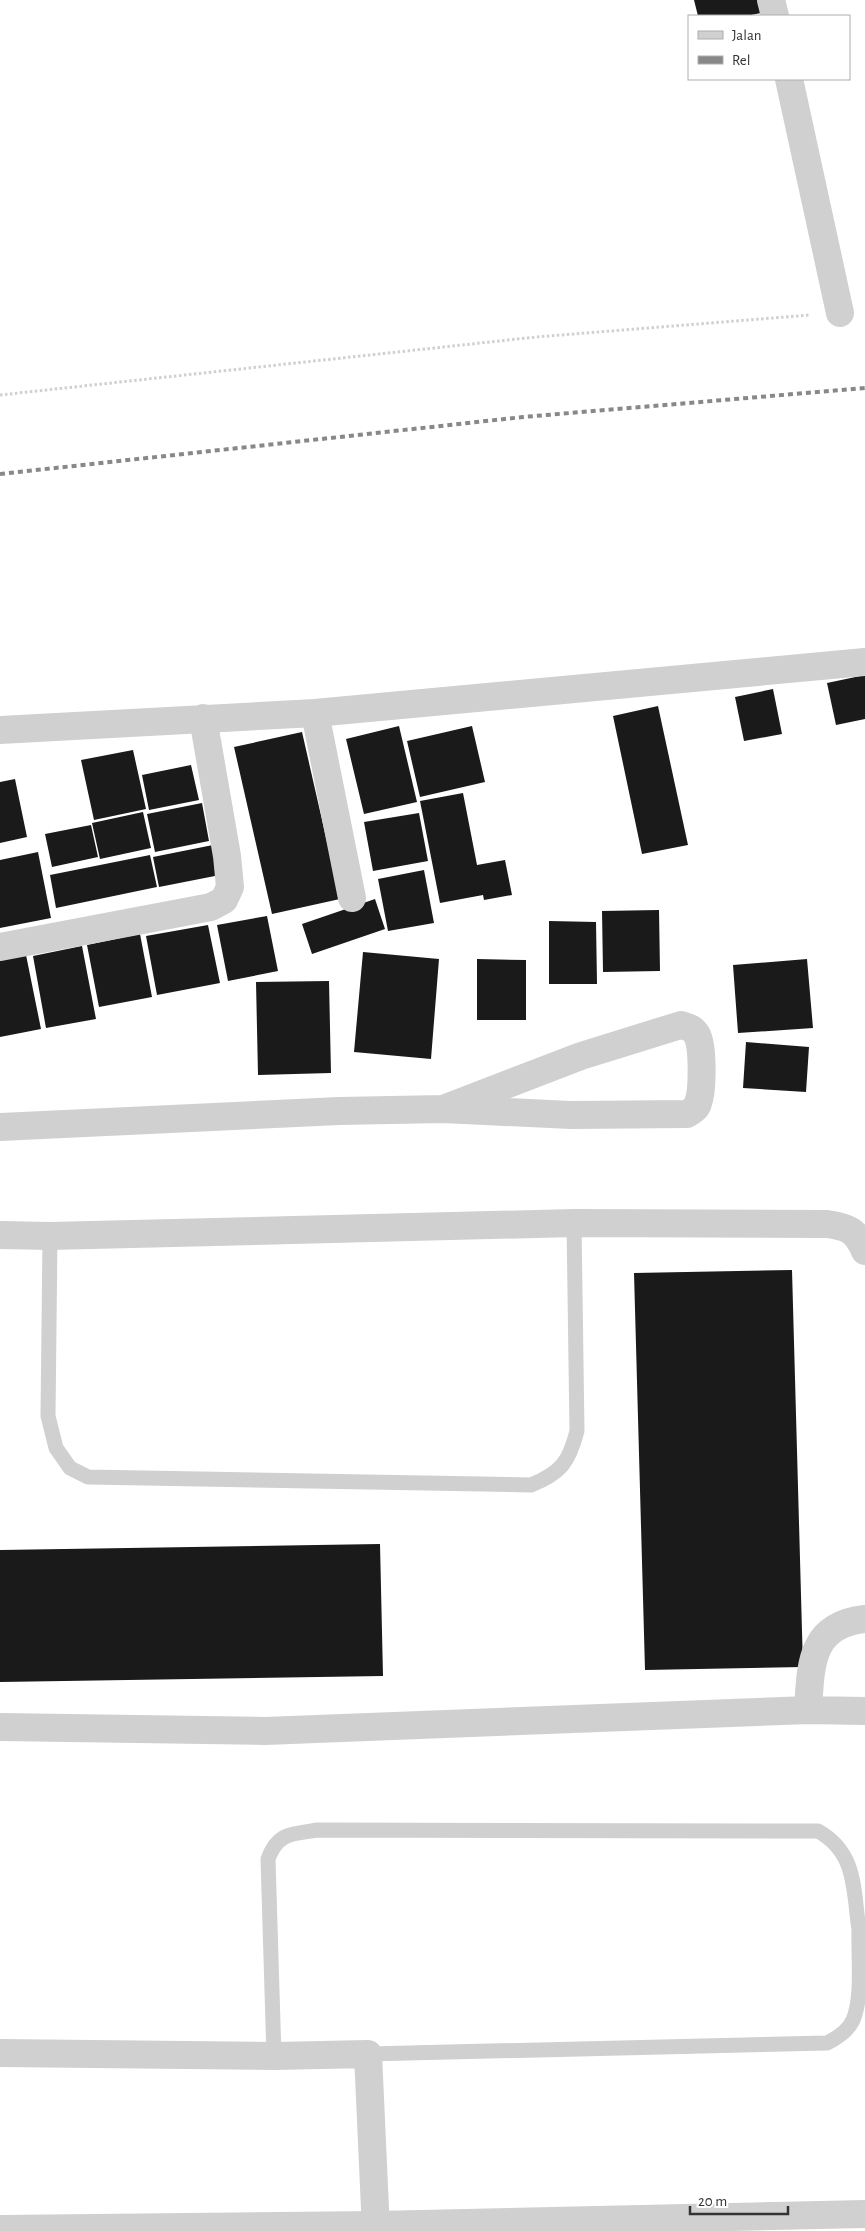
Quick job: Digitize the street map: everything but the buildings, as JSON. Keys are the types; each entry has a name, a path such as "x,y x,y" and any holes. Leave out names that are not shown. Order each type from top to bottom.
{"street":[{"path":"771,0 775,15"},
{"path":"789,80 840,313"},
{"path":"0,730 315,713 865,662"},
{"path":"315,713 352,898"},
{"path":"0,947 211,907 224,900 230,887 227,856 203,718"},
{"path":"0,1127 339,1110 442,1109 571,1114 687,1114 698,1105 701,1092 700,1044 696,1034 690,1027 680,1025 581,1056 442,1109"},
{"path":"0,1235 50,1236 574,1223 826,1224 845,1227 859,1236 865,1251"},
{"path":"808,1710 812,1660 821,1643 829,1632 840,1626 865,1619"},
{"path":"0,1727 265,1731 808,1710 865,1710"},
{"path":"0,2053 274,2056 368,2054 376,2228"},
{"path":"0,2230 376,2228 865,2214"}],"lane":[{"path":"50,1236 48,1416 56,1448 70,1468 88,1477 531,1485 551,1478 570,1455 577,1432 574,1223"},
{"path":"274,2056 268,1859 273,1846 281,1837 318,1830 818,1831 830,1838 843,1851 849,1867 862,1929 857,2004 852,2021 841,2035 827,2043 368,2054"}],"path":[{"path":"0,395 536,337 840,313"}],"railway":[{"path":"0,474 523,417 865,388"}]}
